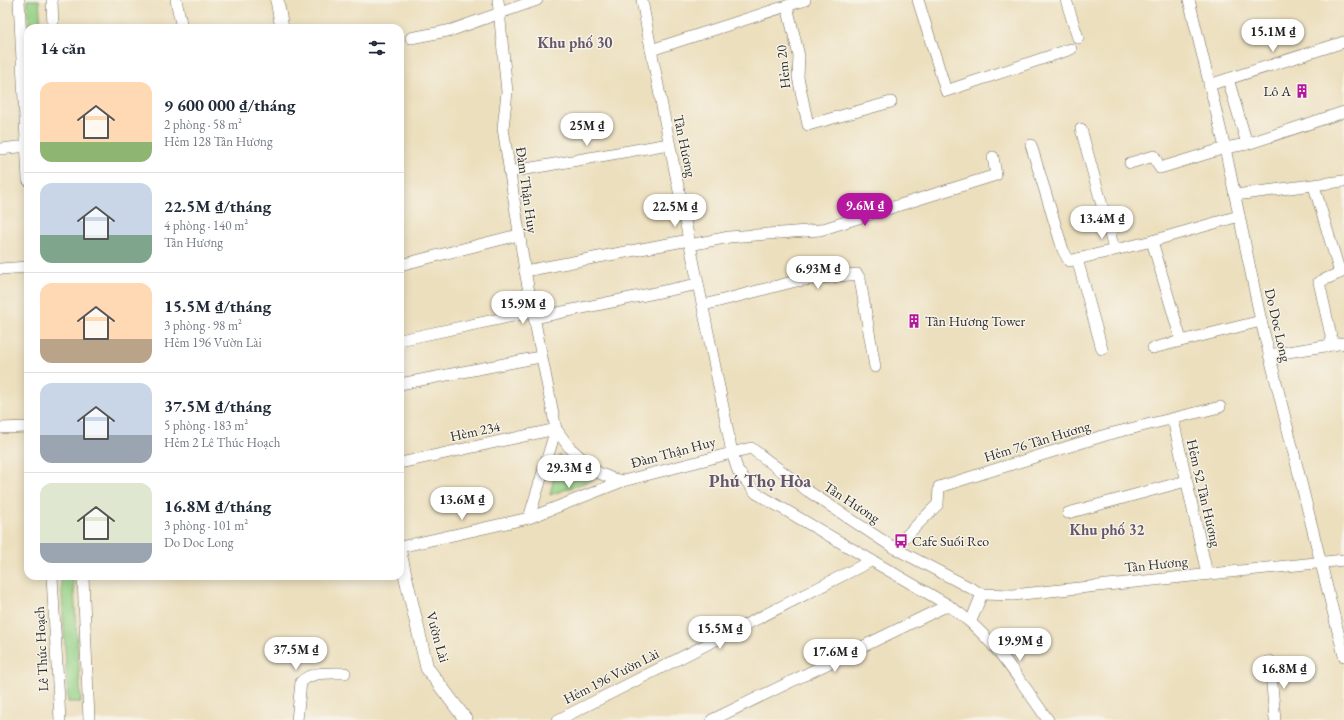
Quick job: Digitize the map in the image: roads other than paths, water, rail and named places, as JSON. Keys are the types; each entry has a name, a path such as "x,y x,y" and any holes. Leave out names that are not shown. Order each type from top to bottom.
{"street":[{"path":"19,0 24,92"},
{"path":"52,0 53,24"},
{"path":"176,0 181,24"},
{"path":"277,0 281,24"},
{"name":"Đàm Thận Huy","path":"498,0 507,92 503,128 518,234 540,357 556,429 569,447 597,472 613,479 623,481 732,453 738,471 756,493 948,605 971,621 993,644 1048,720"},
{"path":"411,38 452,30 537,0"},
{"name":"Tân Hương","path":"642,0 669,144 698,284 704,305 732,453 751,448 808,491 894,548 982,594 1013,595 1344,560"},
{"path":"651,50 805,0"},
{"path":"918,0 946,91 1071,48"},
{"path":"1066,0 1078,38"},
{"name":"Do Doc Long","path":"1189,0 1225,148 1269,355 1344,656"},
{"name":"Hẻm 20","path":"787,6 799,56 798,77 808,125 891,102"},
{"path":"1209,85 1344,42"},
{"path":"1228,79 1247,144"},
{"path":"1130,163 1154,156 1160,168 1225,148 1247,144 1344,112"},
{"path":"1081,128 1114,249"},
{"path":"509,172 669,144"},
{"path":"1031,145 1063,250 1069,261 1152,241 1239,216"},
{"path":"0,148 24,147"},
{"path":"525,271 690,242 729,237 820,230 996,175 993,158"},
{"path":"1235,195 1344,181"},
{"path":"1269,355 1338,344 1318,282 1342,272 1314,186"},
{"path":"404,264 518,234"},
{"path":"1152,241 1181,340"},
{"path":"1077,258 1102,349"},
{"path":"0,270 24,267"},
{"path":"704,305 796,282 857,274 860,279 875,367"},
{"path":"404,339 698,284"},
{"path":"1153,348 1261,321"},
{"path":"404,383 540,357"},
{"name":"Hẻm 76 Tân Hương","path":"894,548 938,504 939,487 1109,434 1220,407"},
{"name":"Hẻm 52 Tân Hương","path":"1173,419 1207,574"},
{"path":"0,428 24,427"},
{"path":"529,518 556,429"},
{"name":"Hèm 234","path":"404,462 556,429"},
{"path":"404,546 529,518 623,481"},
{"path":"1068,513 1186,481"},
{"name":"Hẻm 196 Vườn Lài","path":"558,720 871,561"},
{"name":"Vườn Lài","path":"404,569 428,668 466,720"},
{"name":"Lê Thúc Hoạch","path":"52,580 60,720"},
{"path":"83,580 89,720"},
{"path":"971,621 982,594"},
{"path":"712,720 948,605"},
{"path":"1270,661 1276,720"},
{"path":"297,720 301,682 305,678 314,674 345,673"}],"place":[{"name":"Lô A","path":"1302,91"},
{"name":"Tân Hương Tower","path":"914,321"},
{"name":"Cafe Suối Reo","path":"901,541"}],"district":[{"name":"Khu phố 30","path":"575,42"},
{"name":"Phú Thọ Hòa","path":"760,480"},
{"name":"Khu phố 32","path":"1107,529"}]}
